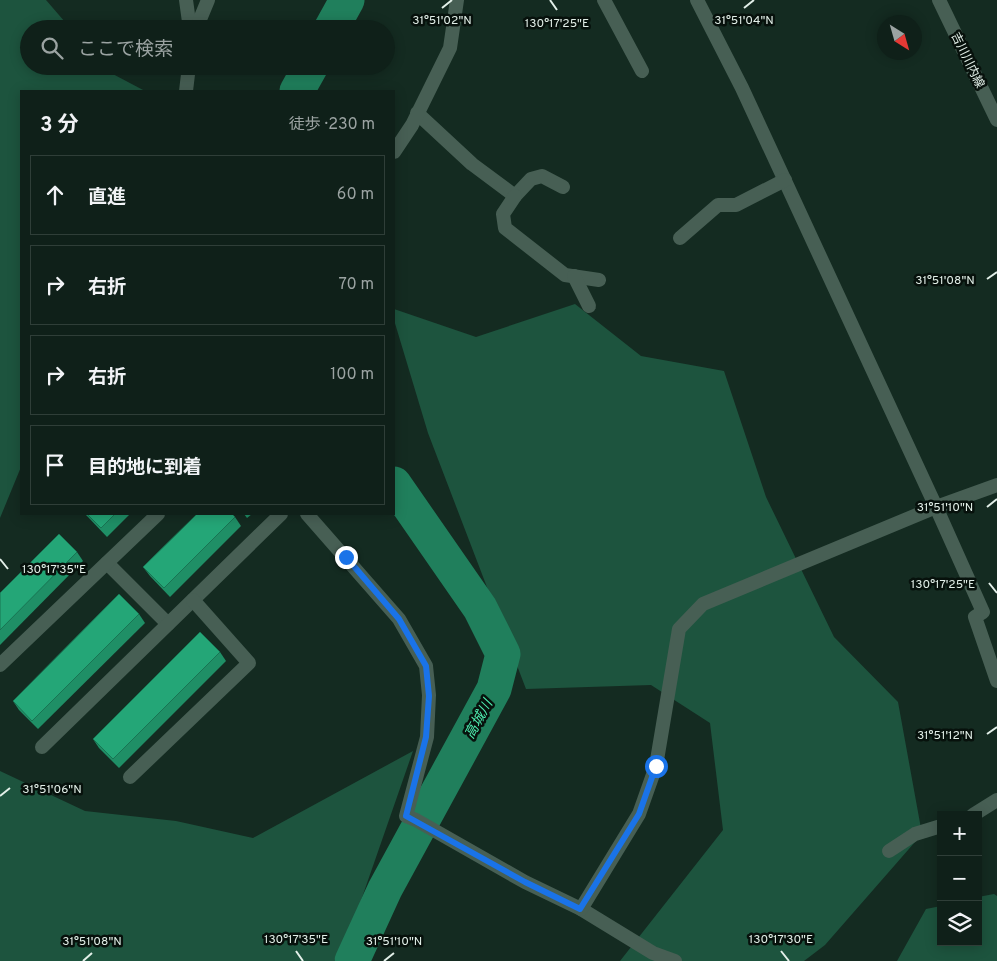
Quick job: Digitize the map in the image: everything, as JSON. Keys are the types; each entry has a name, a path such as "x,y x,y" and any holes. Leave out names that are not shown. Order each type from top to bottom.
{"street":[{"path":"186,0 189,20"},
{"path":"200,20 208,0"},
{"path":"395,150 412,125 450,48 457,0"},
{"path":"604,0 642,71"},
{"path":"697,0 742,88 785,180 983,612 975,617 997,682"},
{"name":"吉川川内線","path":"939,0 997,120"},
{"path":"186,90 188,75"},
{"path":"417,113 472,164 515,196"},
{"path":"563,187 542,176 531,179 515,196 504,214 505,228 565,275 599,280"},
{"path":"680,238 718,204 736,205 785,180"},
{"path":"574,276 588,306"},
{"path":"580,909 639,814 656,766 679,629 703,604 936,507 997,485"},
{"path":"0,665 157,515"},
{"path":"42,747 280,515"},
{"path":"309,515 399,619 426,666 429,696 426,737 406,816 525,882 580,909 653,953 675,961"},
{"path":"107,563 168,624"},
{"path":"130,777 249,663 193,600"},
{"path":"979,811 997,800"},
{"path":"889,851 915,834 937,827"}],"green space":[{"path":"0,0 46,0 63,20 20,20 20,75 115,75 143,90 20,90 20,469 0,518"},
{"path":"575,304 641,356 724,371 766,497 834,637 898,702 922,834 825,945 804,961 620,961 723,830 710,723 651,685 526,689 428,433 395,323 395,309 476,337"},
{"path":"413,751 358,909 334,961 0,961 0,771 85,811 176,821 253,838"},
{"path":"994,894 997,896 997,961 897,961 926,909 937,907 937,946 982,946 982,896"}],"building":[{"path":"88,515 114,515 101,528"},
{"path":"196,515 233,515 235,517 164,588 143,567"},
{"path":"59,534 77,552 0,630 0,593"},
{"path":"119,594 139,614 32,721 13,701"},
{"path":"200,632 220,652 113,759 93,739"}],"waterway":[{"name":"高城川","path":"336,20 347,0"},
{"name":"高城川","path":"298,90 306,75"},
{"name":"高城川","path":"352,961 385,889 494,689 503,654 480,608 395,485"}],"route":[{"path":"346,557 399,619 426,666 429,696 426,737 406,816 525,882 580,909 639,814 656,766"}]}
